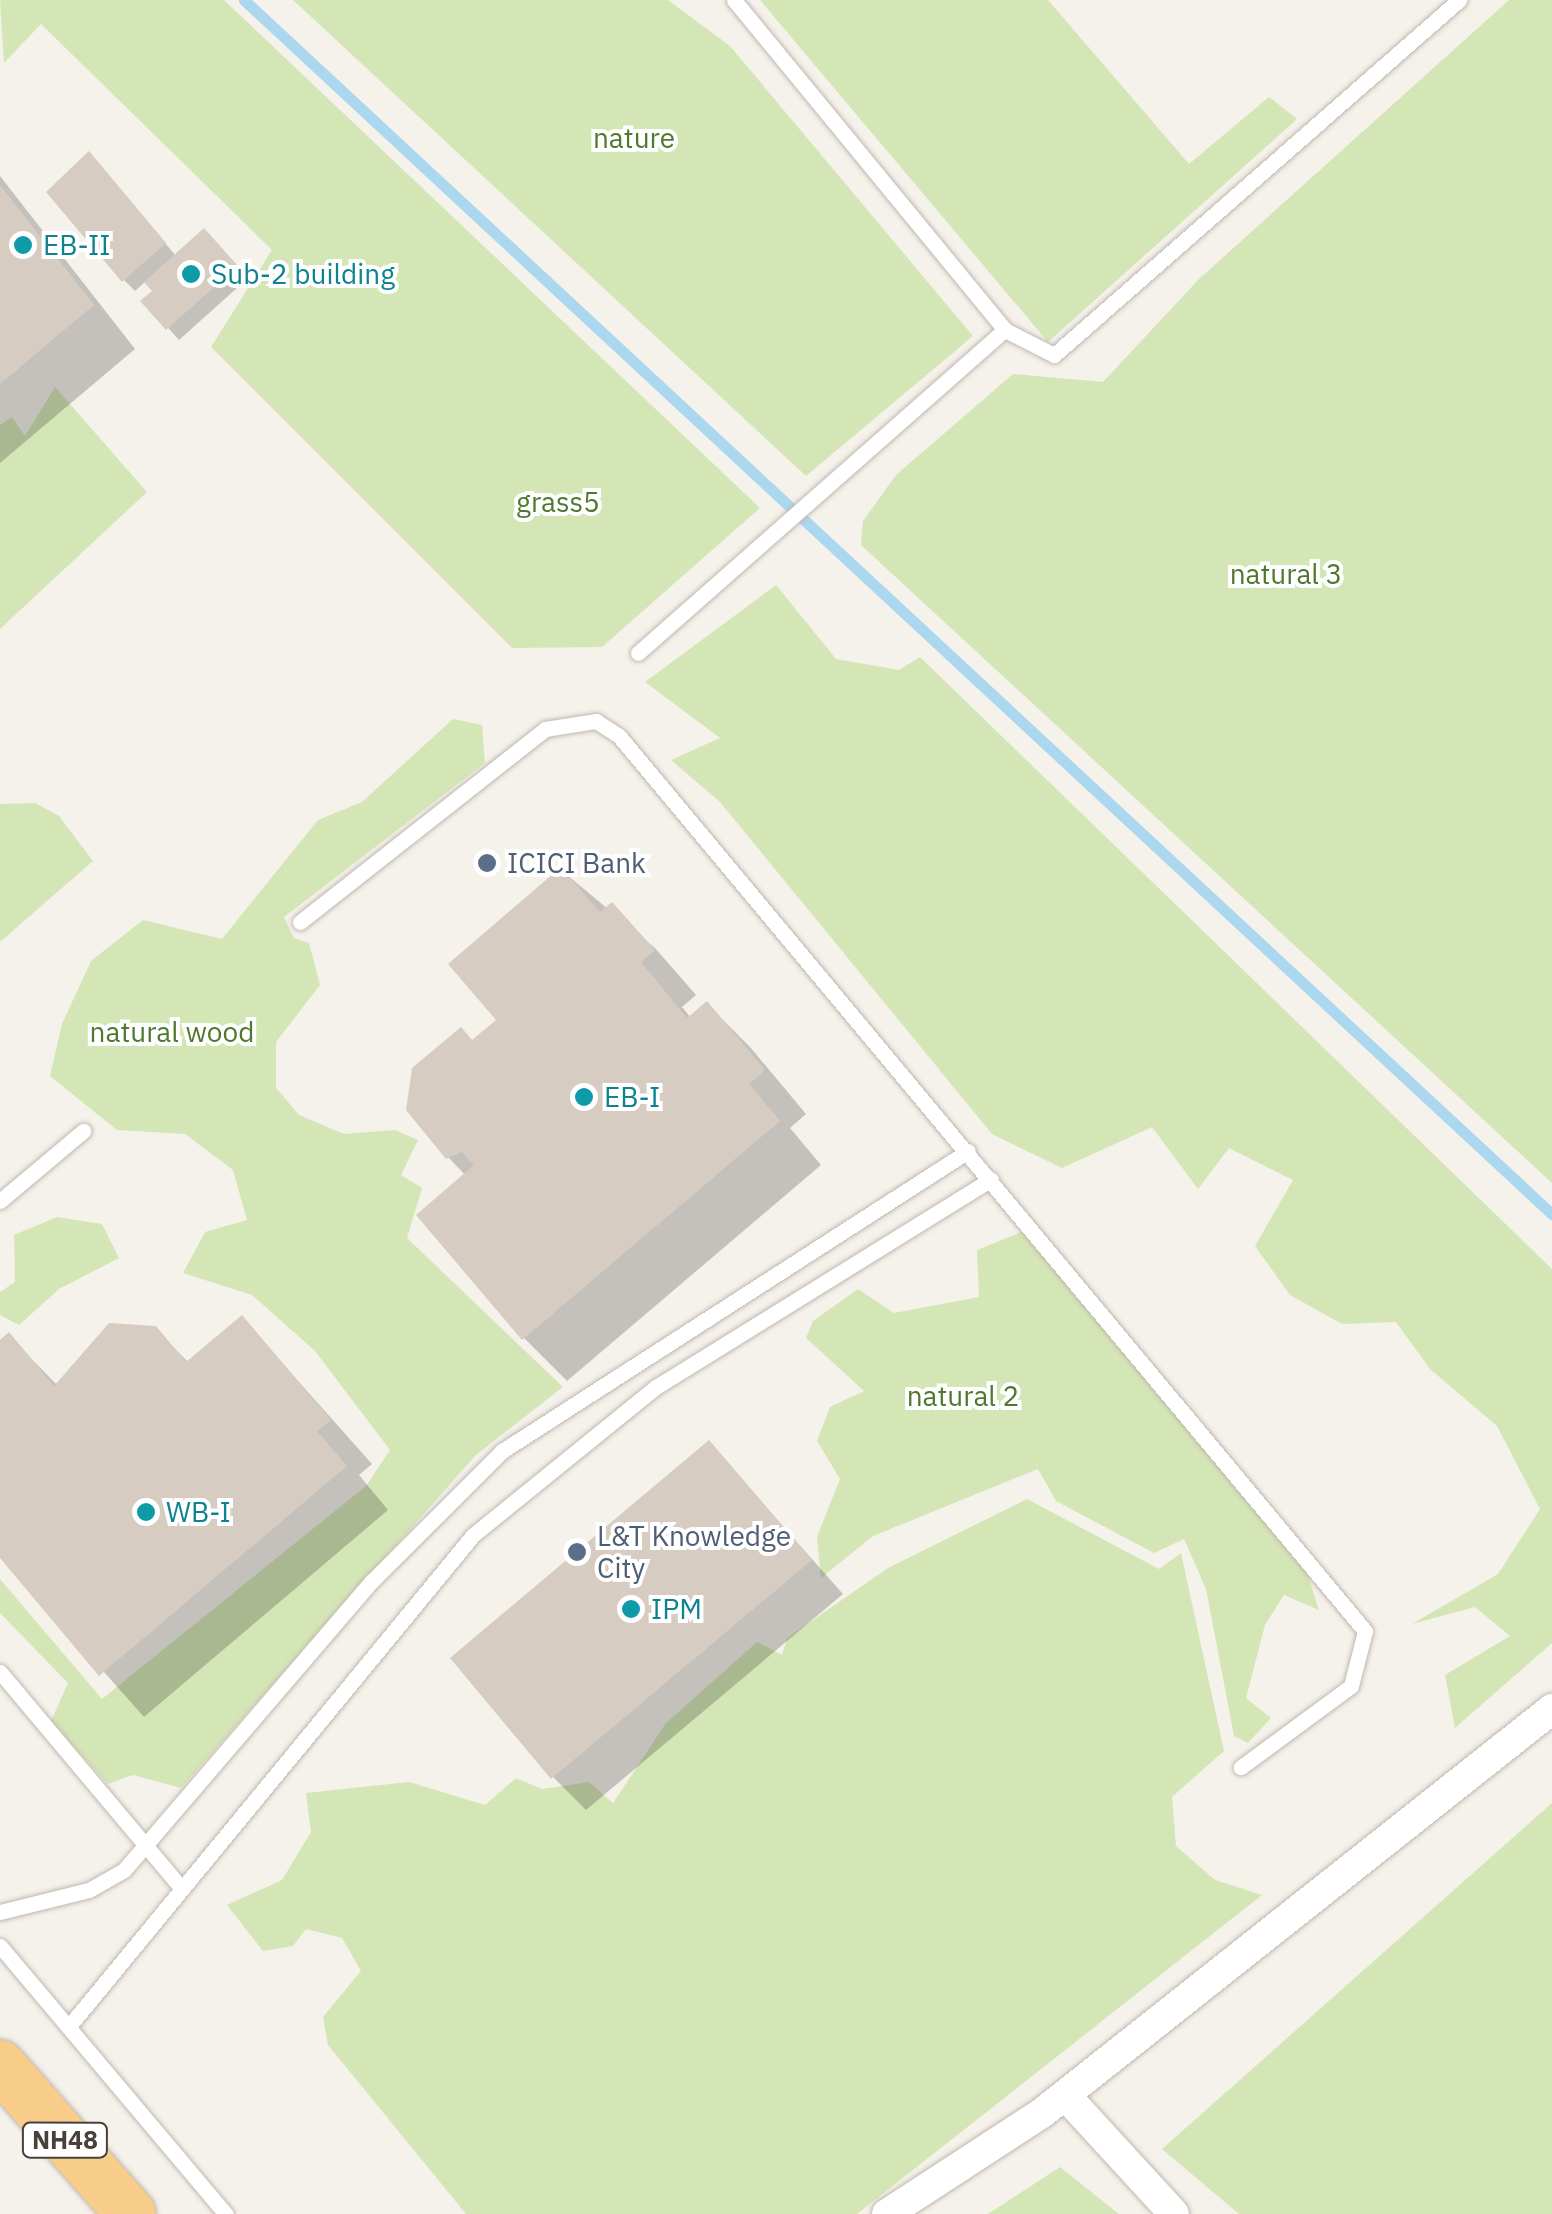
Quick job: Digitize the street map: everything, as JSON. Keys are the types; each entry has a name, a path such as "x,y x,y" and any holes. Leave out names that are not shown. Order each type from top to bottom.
{"highway":[{"name":"NH48","path":"0,2065 130,2214"}],"street":[{"path":"888,2214 1065,2095 1552,1710"},
{"path":"1065,2095 1174,2214"}],"lane":[{"path":"734,0 1005,330 1062,353 1459,0"},
{"path":"638,653 1005,330"},
{"path":"300,922 545,729 596,721 620,736 1365,1631 1351,1686 1241,1767"},
{"path":"0,1201 82,1131"},
{"path":"0,1912 98,1886 146,1846 386,1566 502,1451 968,1151"},
{"path":"70,2025 473,1535 534,1479 656,1387 992,1179"},
{"path":"0,1672 182,1889"},
{"path":"0,1946 226,2214"}],"green space":[{"name":"grass5","path":"0,0 224,0 760,508 602,647 512,648 211,347 272,250 41,24 4,63"},
{"name":"nature","path":"293,0 668,0 730,46 973,336 806,476"},
{"path":"760,0 1048,0 1189,164 1269,97 1297,119 1048,342"},
{"name":"natural 3","path":"1509,0 1552,0 1552,1183 861,545 863,521 896,475 1013,374 1103,382 1199,279"},
{"path":"55,387 147,492 0,629 0,425 12,417 25,436"},
{"path":"776,585 836,659 899,670 920,657 1552,1269 1552,1643 1455,1728 1445,1675 1510,1636 1475,1607 1412,1624 1498,1574 1540,1509 1497,1426 1430,1369 1396,1322 1342,1324 1290,1295 1255,1246 1293,1180 1229,1148 1198,1189 1152,1127 1062,1168 992,1134 720,802 671,760 720,738 645,682"},
{"name":"natural wood","path":"453,719 482,725 485,763 284,917 294,938 309,943 320,985 276,1042 276,1088 299,1115 344,1134 395,1130 418,1140 401,1175 422,1188 407,1238 563,1387 476,1455 181,1788 133,1775 108,1784 51,1721 68,1683 0,1613 0,1579 102,1699 366,1486 390,1450 315,1351 252,1295 183,1273 205,1232 247,1220 233,1170 185,1134 117,1130 50,1076 62,1024 91,961 143,920 222,939 318,820 362,802"},
{"path":"35,803 59,816 93,861 0,942 0,804"},
{"path":"57,1217 102,1224 119,1258 59,1289 19,1325 0,1315 0,1292 15,1282 14,1235"},
{"name":"natural 2","path":"1024,1231 1306,1569 1319,1610 1284,1595 1265,1625 1246,1698 1271,1718 1248,1743 1234,1736 1206,1589 1184,1539 1154,1553 1056,1501 1038,1469 873,1536 821,1578 817,1537 840,1479 817,1441 830,1407 864,1391 806,1338 813,1321 858,1289 894,1313 979,1297 977,1250"},
{"path":"1027,1499 1159,1569 1181,1553 1224,1751 1172,1797 1176,1846 1215,1880 1262,1895 857,2214 466,2214 328,2045 323,2017 361,1971 342,1938 306,1929 293,1946 263,1951 227,1905 282,1880 311,1832 306,1793 409,1782 485,1805 516,1778 542,1789 589,1782 613,1803 666,1723 757,1642 782,1655 787,1638 888,1568"},
{"path":"1552,1803 1552,2214 1239,2214 1162,2149"},
{"path":"1060,2167 1119,2214 988,2214"}],"building":[{"path":"89,151 166,243 122,282 46,192"},
{"name":"EB-II","path":"0,185 94,305 0,384"},
{"name":"Sub-2 building","path":"204,228 238,266 166,330 140,301 152,291 144,282"},
{"name":"EB-I","path":"561,867 600,912 612,902 655,950 641,962 687,1018 707,1001 765,1070 749,1084 780,1121 522,1340 416,1215 474,1165 462,1152 446,1159 406,1110 412,1068 461,1027 472,1040 496,1020 448,964"},
{"name":"WB-I","path":"242,1315 331,1420 317,1431 347,1466 99,1676 0,1558 0,1340 9,1332 54,1386 109,1323 156,1326 186,1362"},
{"name":"IPM","path":"709,1440 812,1560 551,1779 450,1658"}],"waterway":[{"path":"244,0 1552,1214"}],"place":[{"name":"EB-II","path":"23,245"},
{"name":"Sub-2 building","path":"191,274"},
{"name":"ICICI Bank","path":"487,863"},
{"name":"EB-I","path":"584,1097"},
{"name":"WB-I","path":"146,1512"},
{"name":"L&T Knowledge City","path":"577,1552"},
{"name":"IPM","path":"631,1609"}]}
